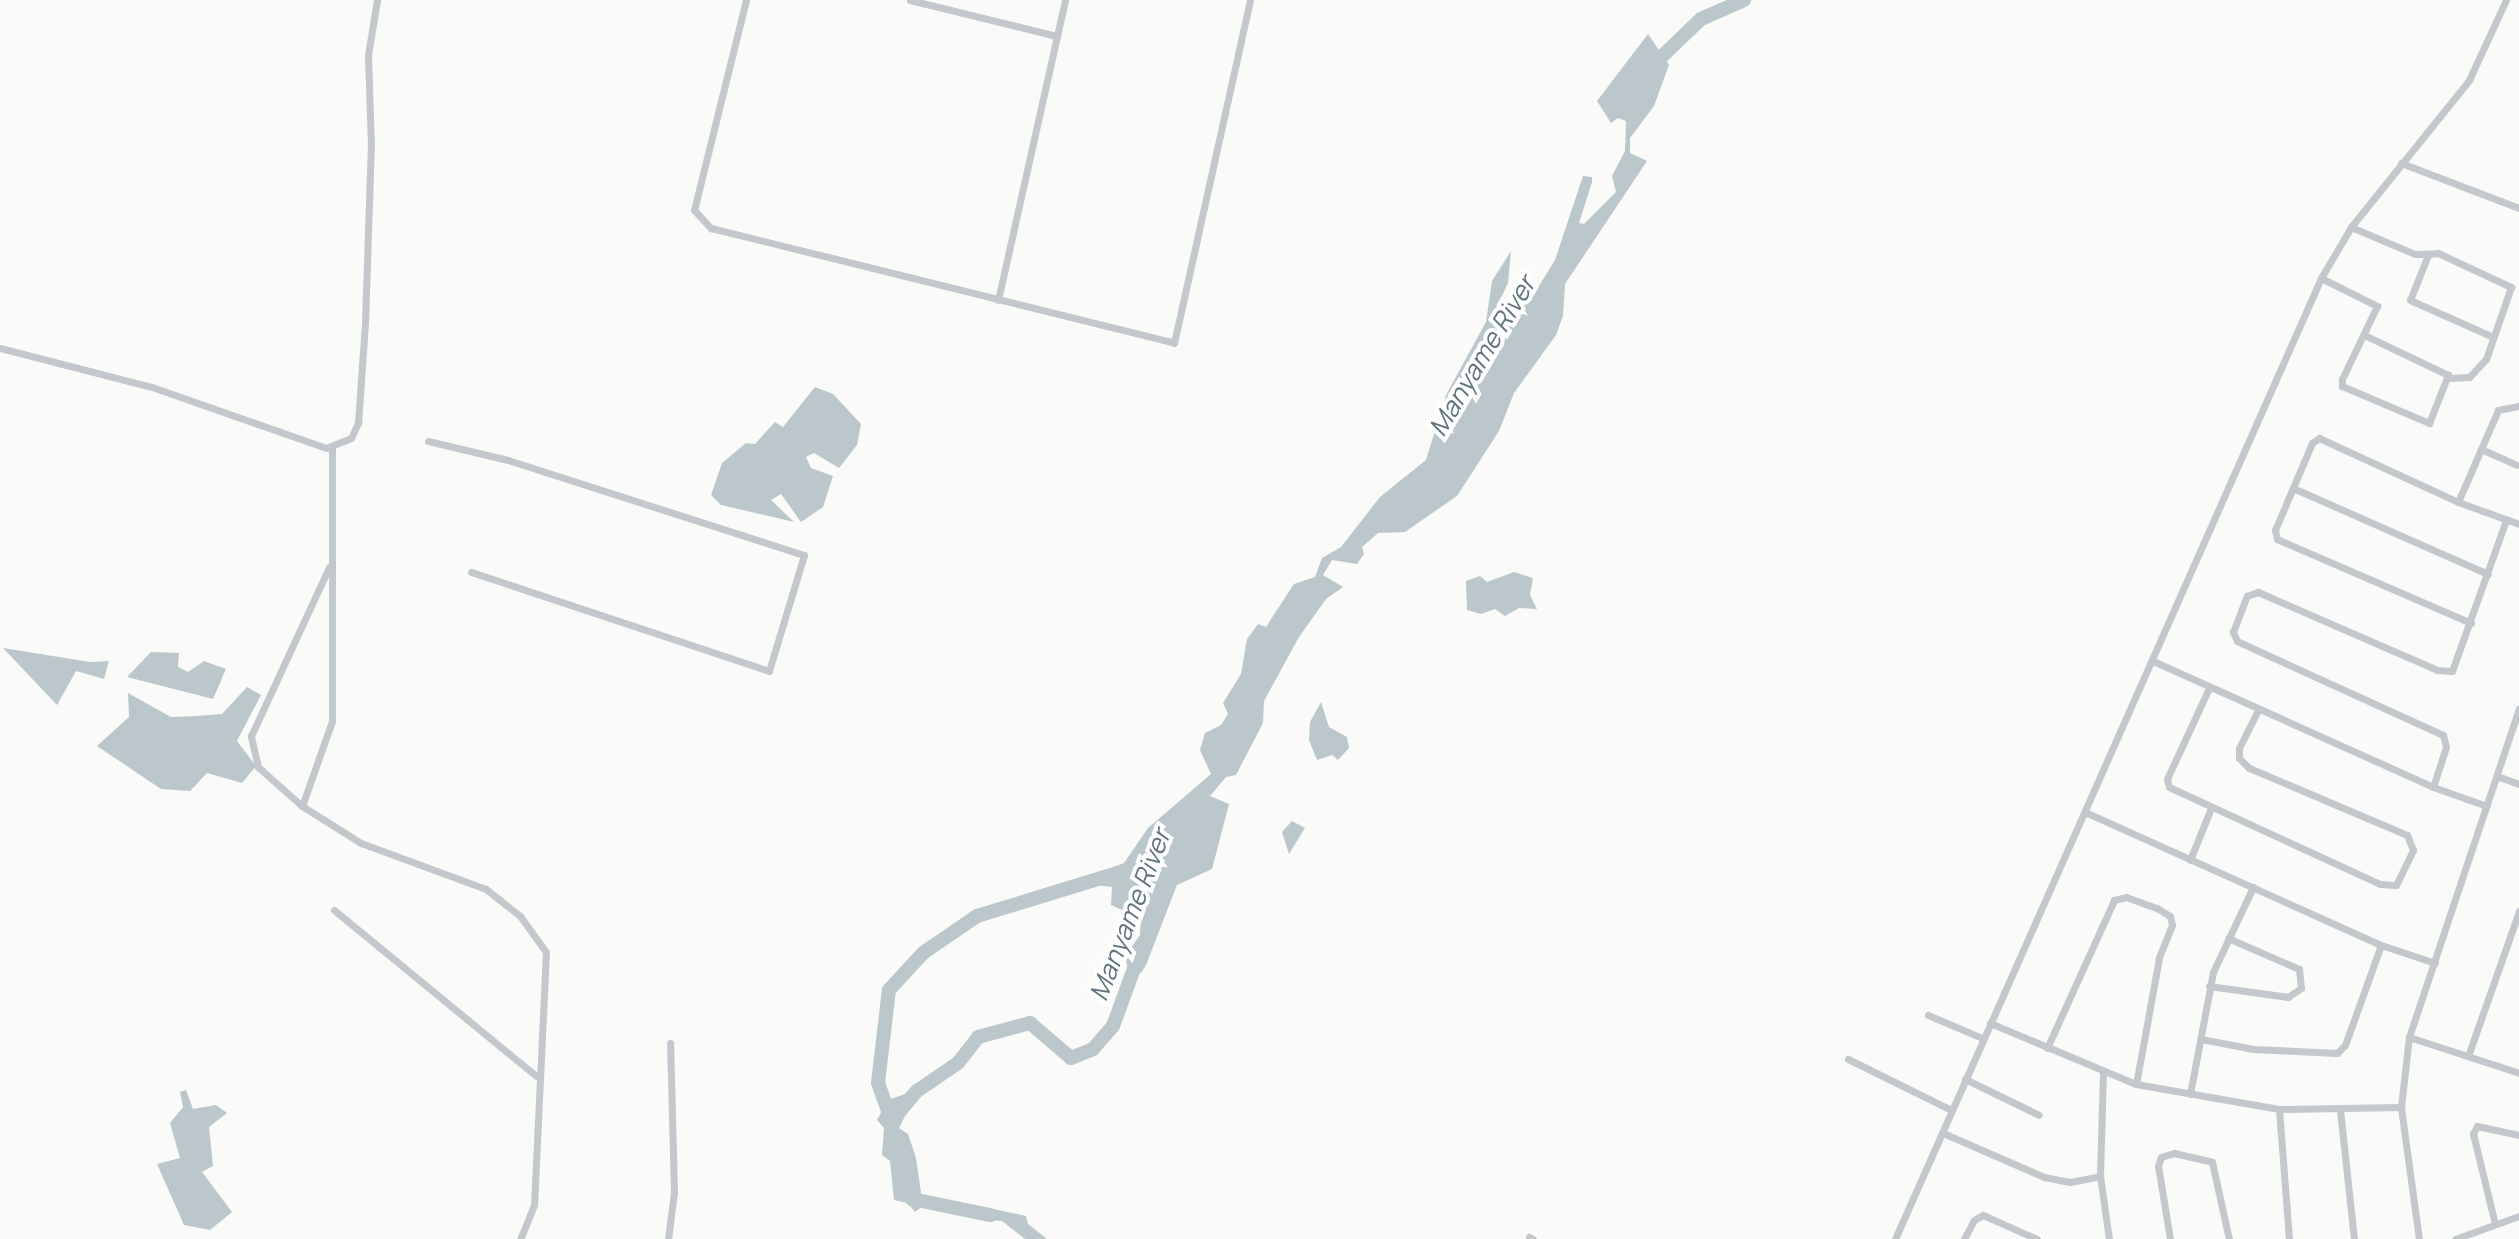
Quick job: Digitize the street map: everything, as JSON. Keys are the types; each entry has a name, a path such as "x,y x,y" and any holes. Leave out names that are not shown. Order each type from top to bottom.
{"street":[{"path":"0,348 152,387 332,448 351,438 358,423 371,146 368,55 377,0"},
{"path":"746,0 694,210 723,234 1174,343 1250,0"},
{"path":"910,0 1057,36"},
{"path":"998,300 1065,0"},
{"path":"1895,1239 2321,278 2351,227 2469,80 2506,0"},
{"path":"2401,163 2519,208"},
{"path":"2351,227 2428,255 2438,253 2511,287 2477,371 2449,378 2364,335"},
{"path":"2428,255 2410,300 2493,337"},
{"path":"2321,278 2376,303 2342,379 2344,387 2425,425 2431,422 2449,378"},
{"path":"2458,502 2498,410 2519,406"},
{"path":"2471,623 2277,539 2275,530 2293,488 2319,438 2458,502 2519,524"},
{"path":"428,441 508,460 804,555 769,671 471,572"},
{"path":"302,806 332,721 332,448"},
{"path":"2481,449 2517,465"},
{"path":"2293,488 2488,574"},
{"path":"2433,787 2446,747 2443,735 2237,641 2233,632 2247,596 2258,592 2445,671 2457,666 2506,520"},
{"path":"330,564 251,736 258,767 302,806 361,843 486,889 520,916 546,952 536,1076 534,1205 520,1239"},
{"path":"2153,661 2433,787 2487,806"},
{"path":"2209,688 2167,783 2211,808 2380,884 2390,886 2401,879 2413,850 2407,835 2244,764 2239,748 2258,710"},
{"path":"2419,1239 2401,1107 2409,1037 2519,709"},
{"path":"2497,776 2519,784"},
{"path":"2190,860 2211,808"},
{"path":"2085,812 2381,945 2435,963"},
{"path":"2190,1094 2209,986 2253,887"},
{"path":"2047,1048 2114,900 2126,897 2157,908 2170,916 2172,925 2159,958 2136,1084"},
{"path":"334,910 536,1076"},
{"path":"2468,1056 2519,911"},
{"path":"2209,986 2288,997 2301,988 2299,969 2228,938"},
{"path":"2201,1039 2253,1049 2337,1053 2345,1045 2381,945"},
{"path":"1928,1015 1982,1038"},
{"path":"1990,1023 2103,1073 2136,1084 2279,1109 2401,1107"},
{"path":"2409,1037 2519,1073"},
{"path":"668,1239 674,1192 670,1043"},
{"path":"1848,1059 1951,1110"},
{"path":"2103,1073 2100,1176 2109,1239"},
{"path":"1965,1079 2039,1115"},
{"path":"2279,1109 2289,1239"},
{"path":"2340,1110 2354,1239"},
{"path":"2495,1224 2473,1134 2477,1126 2519,1135"},
{"path":"1943,1133 2044,1177 2070,1182 2100,1176"},
{"path":"2170,1239 2158,1166 2161,1157 2174,1153 2212,1162 2229,1239"},
{"path":"1964,1239 1974,1220 1983,1215 2037,1239"},
{"path":"2455,1239 2519,1216"}],"water":[{"path":"1648,34 1669,65 1654,106 1630,138 1630,153 1647,161 1565,284 1563,316 1556,335 1514,393 1499,431 1457,496 1405,532 1378,533 1362,547 1364,554 1357,564 1332,560 1323,575 1343,587 1326,599 1299,637 1264,701 1263,723 1236,775 1226,777 1210,796 1229,804 1212,869 1177,885 1146,965 1141,973 1128,970 1125,956 1140,935 1141,906 1122,910 1111,905 1112,887 1095,885 1094,874 1124,863 1148,828 1211,774 1200,750 1205,733 1221,725 1228,714 1223,703 1241,674 1247,639 1258,624 1266,627 1294,584 1315,577 1322,558 1341,547 1380,497 1426,460 1446,395 1486,322 1492,281 1511,251 1508,283 1497,306 1499,327 1488,358 1493,362 1507,335 1509,315 1531,299 1555,260 1583,176 1592,177 1592,182 1579,223 1584,224 1616,192 1612,176 1625,151 1626,121 1618,118 1611,123 1597,101"},
{"path":"815,387 833,394 861,424 857,445 839,468 814,453 806,457 811,468 833,476 823,507 801,522 781,494 771,500 794,522 721,505 711,495 722,463 746,443 755,444 775,422 783,427"},
{"path":"1514,572 1533,578 1530,595 1537,609 1519,608 1505,616 1495,609 1481,614 1467,610 1466,581 1480,576 1487,582"},
{"path":"3,648 90,662 109,661 104,679 76,671 57,705"},
{"path":"151,652 179,653 178,667 188,672 204,661 226,669 213,699 127,677"},
{"path":"247,687 261,695 237,741 256,766 242,783 207,773 190,791 161,789 97,746 129,717 128,693 171,717 197,716 222,714"},
{"path":"1321,702 1329,727 1347,737 1349,748 1338,760 1332,755 1317,760 1309,740 1310,722"},
{"path":"1292,821 1305,828 1289,854 1282,832"},
{"path":"186,1090 193,1109 216,1105 227,1113 209,1127 213,1166 202,1172 232,1212 210,1230 184,1225 157,1164 180,1158 170,1123 183,1107 180,1092"},
{"path":"908,1093 914,1098 899,1128 908,1134 916,1158 923,1206 915,1212 908,1203 894,1200 890,1161 882,1155 884,1128 877,1120 888,1100"},
{"path":"979,1206 1026,1216 1028,1224 1047,1239 1025,1239 1002,1221 978,1219 972,1208"}],"waterway":[{"name":"Manyame River","path":"1653,65 1701,19 1744,0"},
{"path":"892,1122 878,1083 889,990 923,953 977,916 1111,875"},
{"name":"Manyame River","path":"900,1111 917,1091 958,1063 978,1037 1030,1023 1071,1058 1093,1049 1113,1026 1139,955"},
{"name":"Manyame River","path":"909,1192 912,1199 990,1215"}]}
